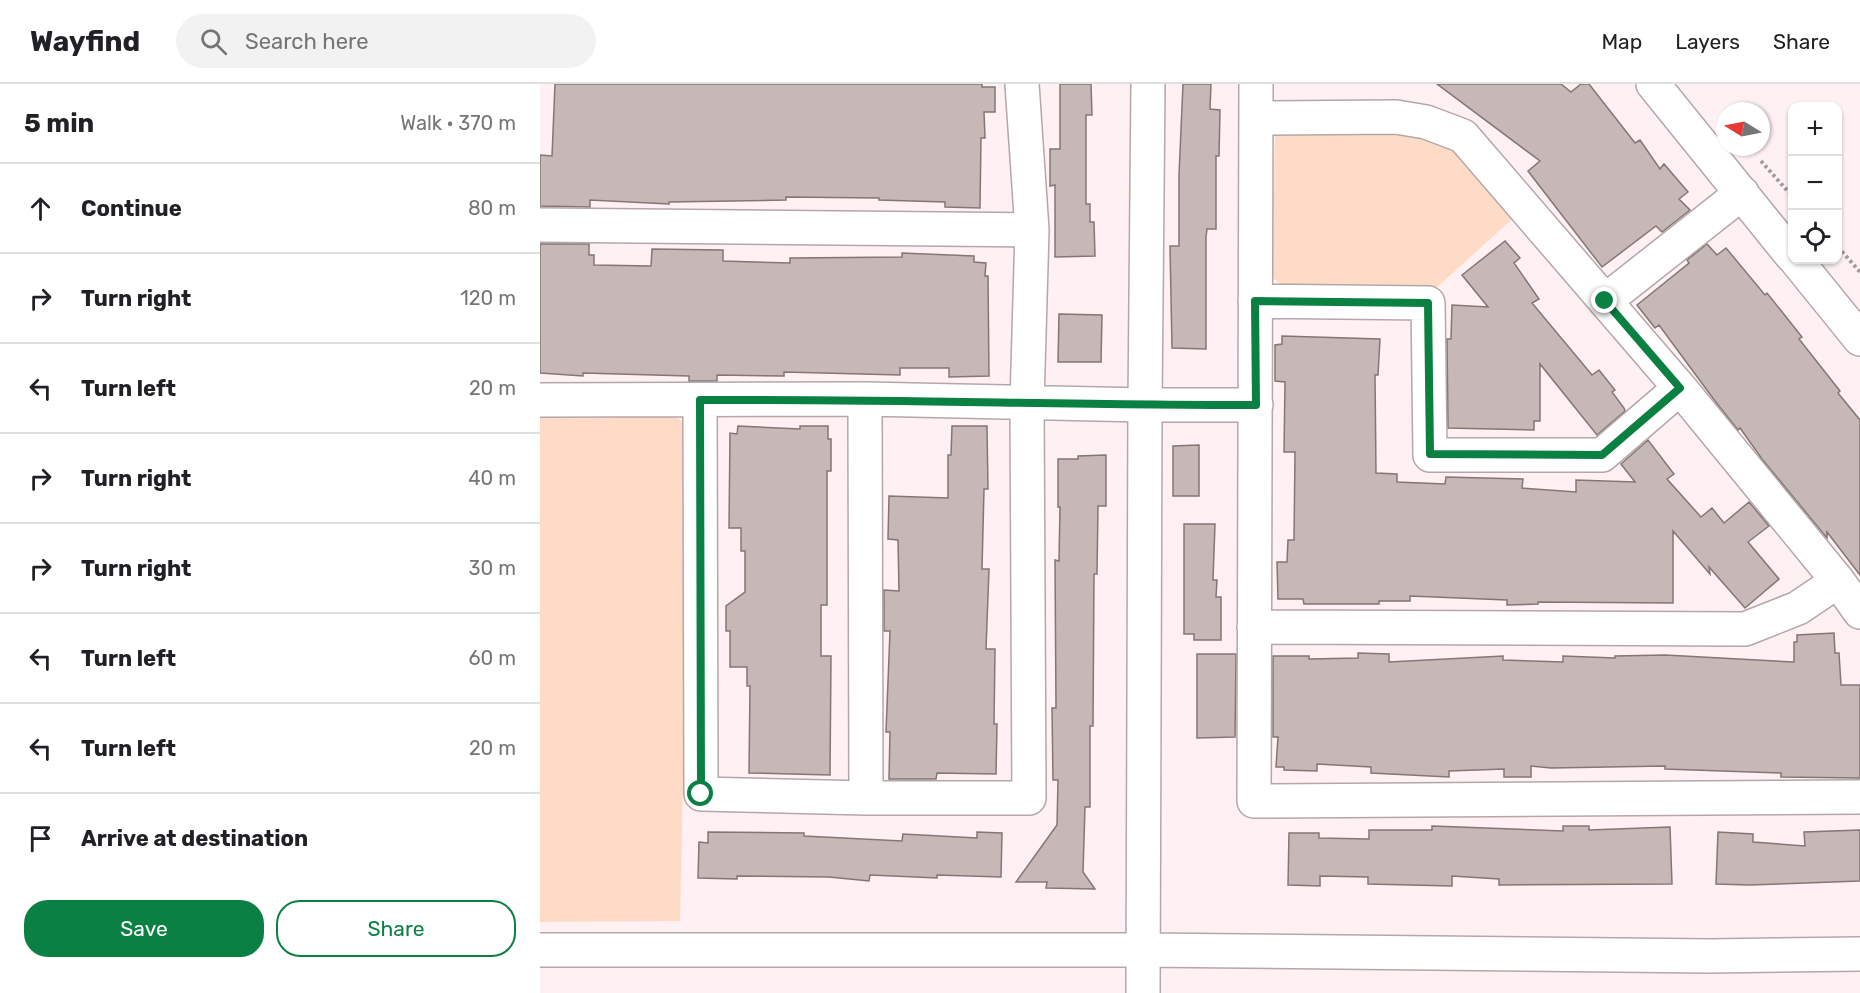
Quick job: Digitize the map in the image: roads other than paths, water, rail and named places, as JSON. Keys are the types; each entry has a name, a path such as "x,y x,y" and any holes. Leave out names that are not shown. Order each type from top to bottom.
{"street":[{"path":"700,400 701,794 866,798 1029,798 1028,403 1032,230 1022,84"},
{"path":"1143,993 1148,84"},
{"path":"1256,84 1254,801 1860,797"},
{"path":"1653,84 1788,251"},
{"path":"1256,118 1396,117 1426,122 1463,136 1680,388 1838,581 1860,612"},
{"path":"1605,301 1742,193"},
{"path":"540,225 1032,230"},
{"path":"1799,264 1860,339"},
{"path":"1255,301 1428,303 1430,454 1602,455 1680,388"},
{"path":"540,400 865,399 1256,405"},
{"path":"865,399 866,798"},
{"path":"1254,627 1745,629 1798,608 1838,581"},
{"path":"540,950 1143,950 1710,956 1860,954"}]}
